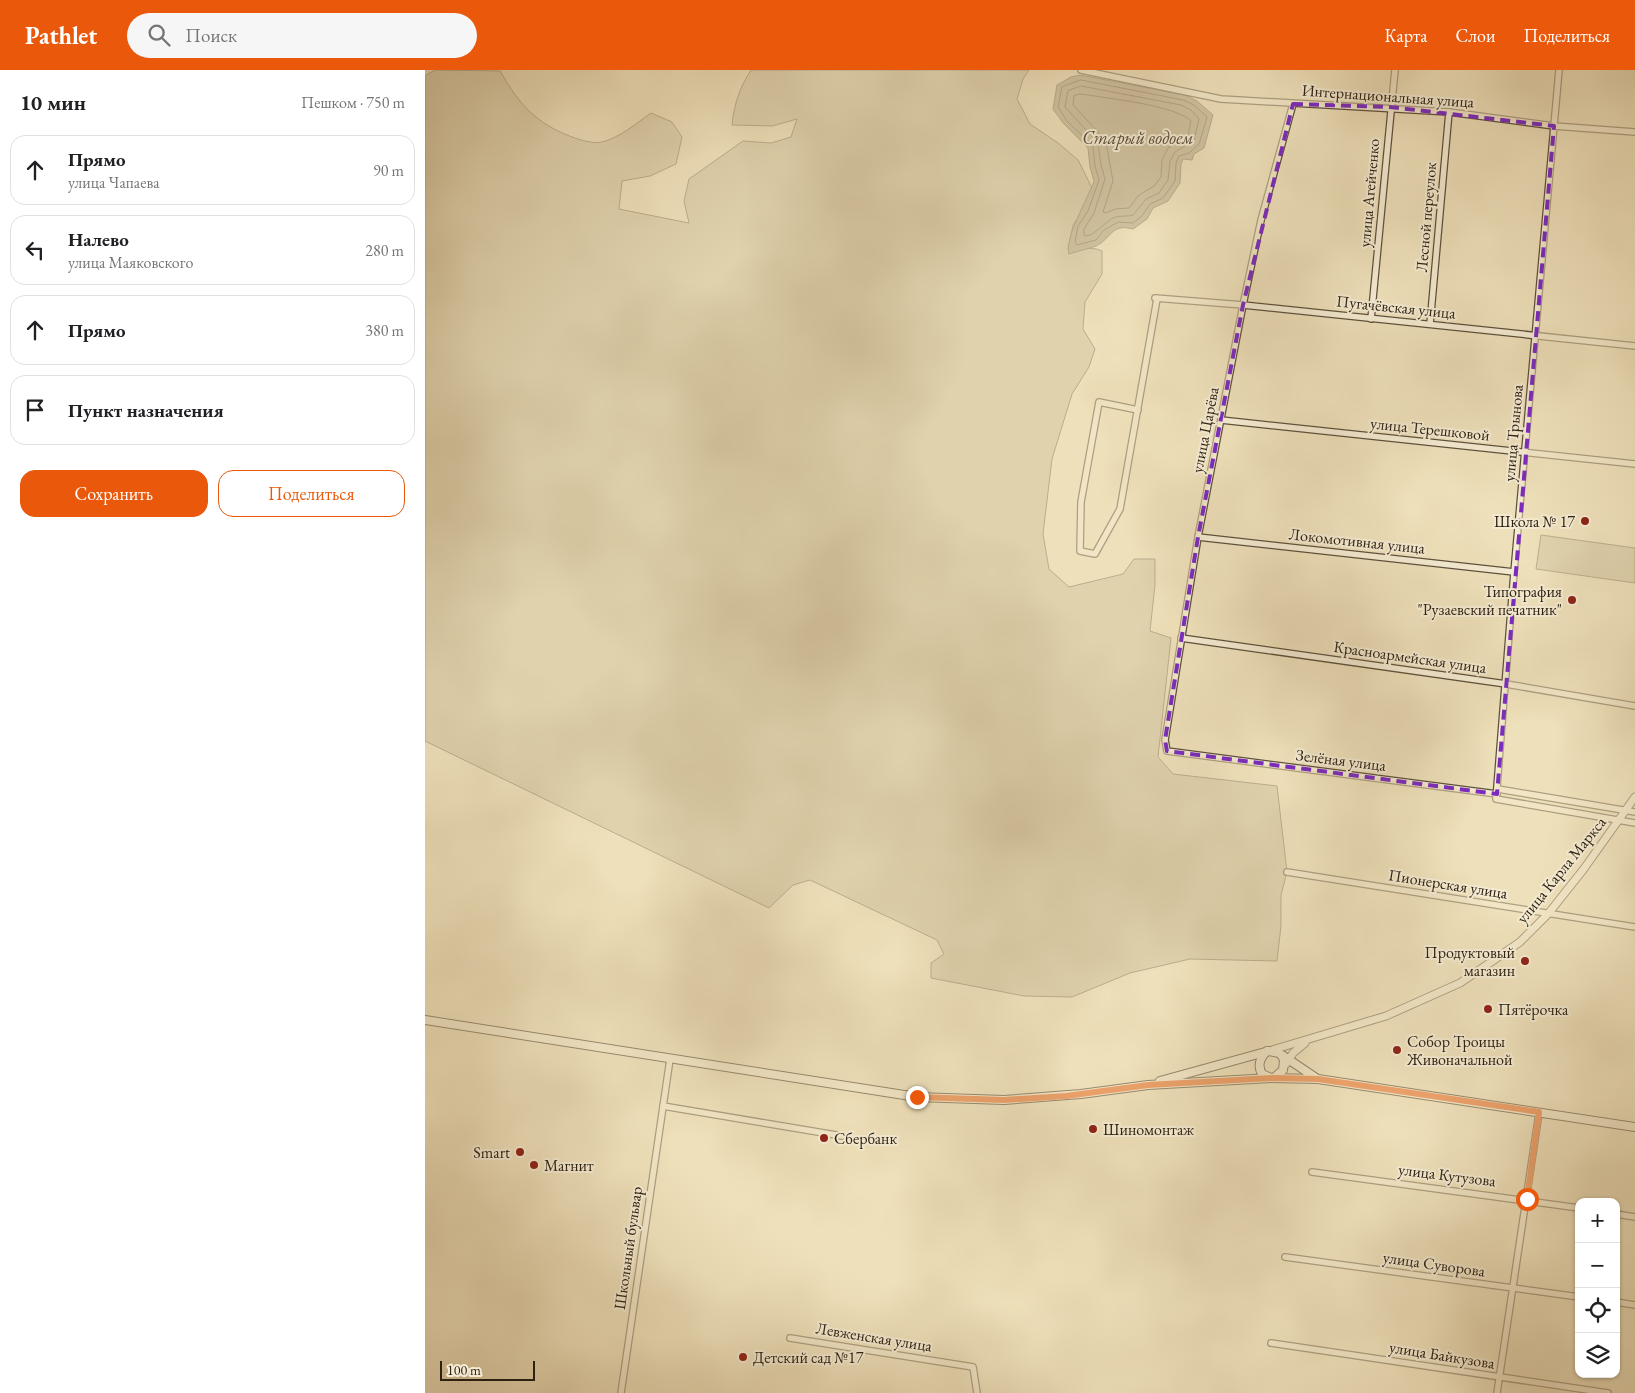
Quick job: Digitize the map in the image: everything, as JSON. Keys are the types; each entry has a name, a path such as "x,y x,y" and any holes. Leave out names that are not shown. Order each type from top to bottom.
{"main road":[{"path":"425,1020 930,1098 975,1100 1048,1097 1148,1085 1272,1078 1318,1079 1635,1127"},
{"path":"1272,1078 1262,1074 1259,1066 1261,1056 1268,1051 1285,1058 1318,1079"},
{"name":"улица Карла Маркса","path":"1148,1085 1268,1051"},
{"path":"1272,1078 1283,1070 1285,1058"}],"street":[{"name":"Интернациональная улица","path":"1081,70 1221,99 1293,104 1390,107 1449,112 1554,126 1635,132"},
{"name":"улица Агейченко","path":"1371,319 1395,70"},
{"name":"улица Трынова","path":"1497,794 1514,572 1559,70"},
{"name":"улица Царёва","path":"1181,753 1167,751 1165,740 1198,537 1261,220 1293,104"},
{"name":"Лесной переулок","path":"1430,324 1449,112"},
{"name":"Пугачёвская улица","path":"1138,410 1156,298 1243,304 1635,346"},
{"path":"1099,402 1138,410 1121,509 1095,554 1080,551 1081,502 1099,402"},
{"name":"улица Терешковой","path":"1221,420 1635,464"},
{"name":"Локомотивная улица","path":"1198,537 1514,572"},
{"name":"Красноармейская улица","path":"1181,638 1506,684 1635,706"},
{"name":"Зелёная улица","path":"1181,753 1635,812"},
{"name":"Зелёная улица","path":"1497,794 1635,823"},
{"name":"улица Карла Маркса","path":"1268,1051 1386,1016 1460,983 1520,942 1548,914 1635,797"},
{"name":"Пионерская улица","path":"1287,872 1635,927"},
{"name":"улица Карла Маркса","path":"1285,1058 1312,1038"},
{"name":"Школьный бульвар","path":"621,1393 670,1059"},
{"path":"663,1106 842,1136"},
{"path":"1497,1393 1539,1112"},
{"name":"улица Кутузова","path":"1312,1172 1527,1199 1575,1207"},
{"path":"1620,1215 1635,1217"},
{"name":"улица Суворова","path":"1285,1257 1575,1296"},
{"path":"1620,1303 1635,1305"},
{"name":"Левженская улица","path":"790,1338 973,1366 977,1393"},
{"name":"улица Байкузова","path":"1271,1343 1608,1393"}],"highlighted area":[{"path":"1293,104 1390,107 1554,126 1497,794 1167,751 1165,740 1198,537 1243,305"}],"shaded area":[{"path":"435,70 500,71 521,103 538,119 559,131 587,141 602,142 615,137 651,113 672,122 682,137 676,164 650,176 622,181 619,209 689,223 684,201 689,179 743,141 771,143 791,137 797,119 772,126 732,125 738,96 751,70 1029,70 1023,79 1017,99 1030,124 1058,143 1078,160 1092,188 1084,209 1073,225 1068,249 1093,248 1102,251 1102,274 1085,302 1083,329 1095,349 1089,367 1072,394 1052,459 1043,534 1049,569 1069,587 1123,574 1134,559 1155,559 1155,585 1150,631 1171,638 1158,757 1173,774 1277,786 1287,872 1281,895 1281,926 1277,961 1190,959 1130,973 1072,997 1024,996 931,978 931,963 944,954 937,940 810,880 793,885 769,908 425,741 425,76"},
{"path":"1541,535 1635,548 1635,583 1536,569"}],"water":[{"name":"Старый водоем","path":"1080,75 1185,95 1197,101 1213,115 1204,148 1194,154 1192,160 1183,159 1180,183 1168,201 1153,208 1147,219 1133,229 1120,228 1096,246 1069,254 1068,247 1073,229 1094,181 1088,148 1064,124 1053,109 1057,85 1071,77"}],"place":[{"name":"Школа № 17","path":"1585,521"},
{"name":"Типография \"Рузаевский печатник\"","path":"1572,600"},
{"name":"Продуктовый магазин","path":"1525,961"},
{"name":"Пятёрочка","path":"1488,1009"},
{"name":"Собор Троицы Живоначальной","path":"1397,1050"},
{"name":"Шиномонтаж","path":"1093,1129"},
{"name":"Сбербанк","path":"824,1138"},
{"name":"Smart","path":"520,1152"},
{"name":"Магнит","path":"534,1165"},
{"name":"Детский сад №17","path":"743,1357"}],"route":[{"path":"917,1097 1004,1100 1066,1096 1148,1085 1281,1078 1318,1079 1539,1112 1527,1199"}]}
